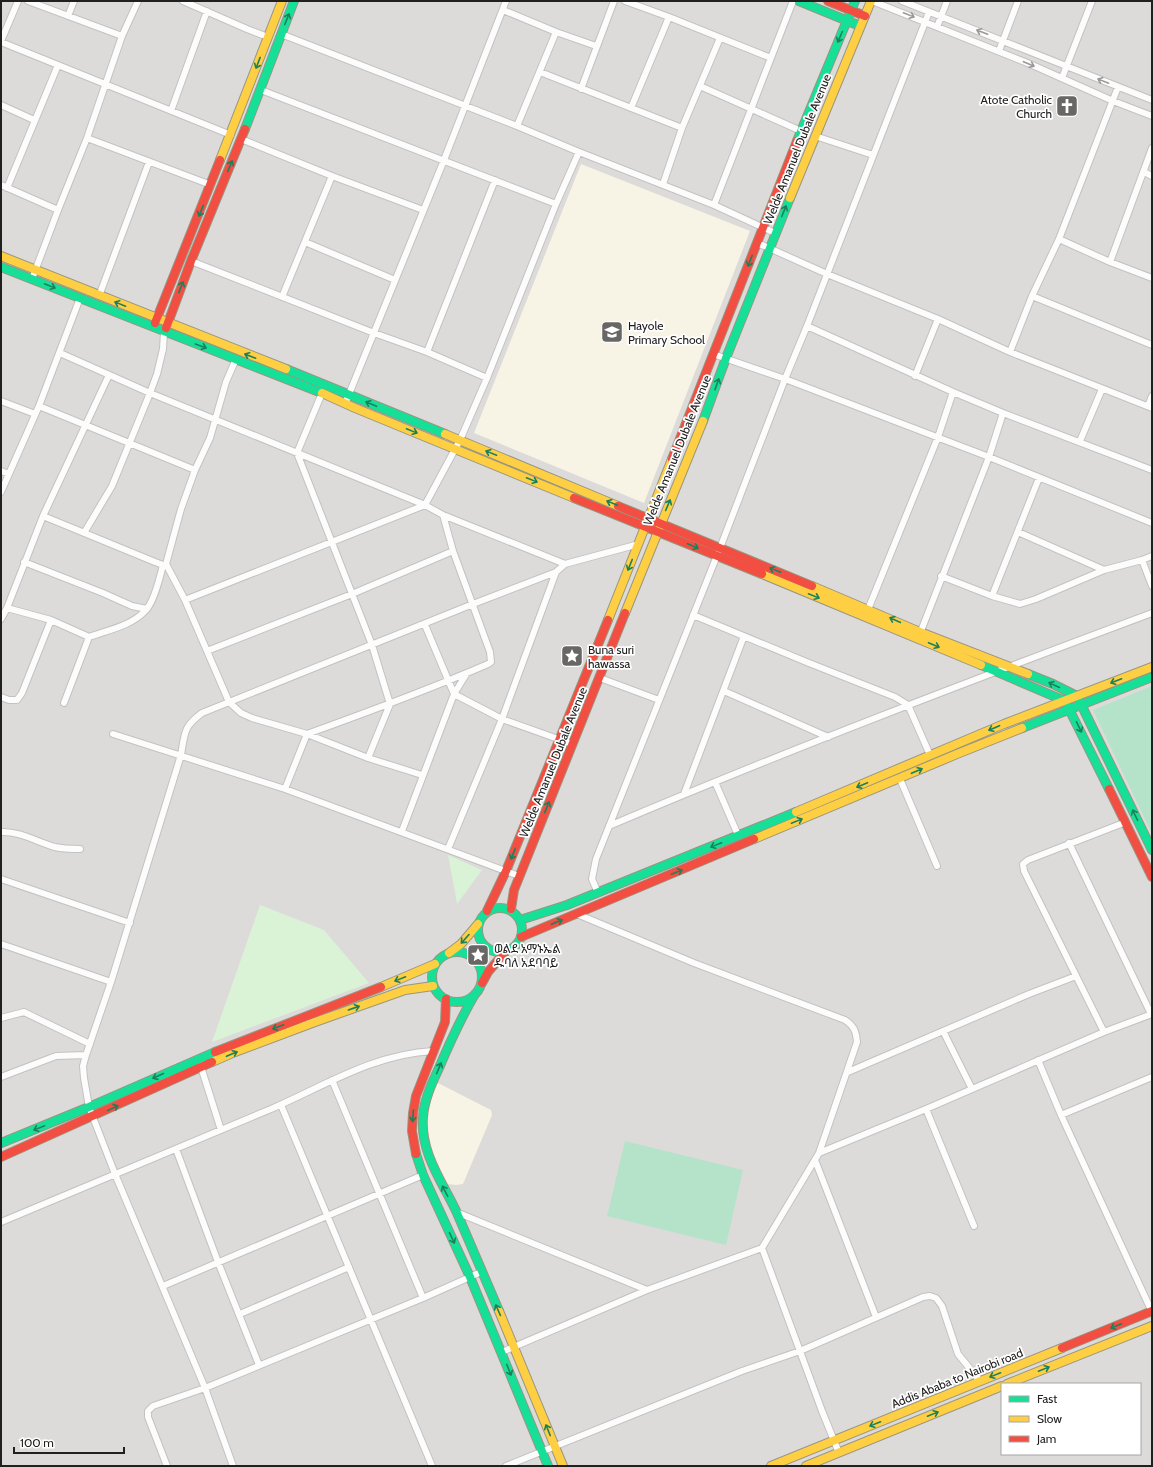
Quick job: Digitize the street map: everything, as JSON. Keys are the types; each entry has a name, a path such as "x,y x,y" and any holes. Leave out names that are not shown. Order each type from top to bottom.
{"main road":[{"path":"153,328 231,135 282,1"},
{"path":"164,332 191,261 261,90 294,1"},
{"path":"798,1 860,26"},
{"path":"828,1 865,16"},
{"path":"475,994 460,1002 446,999 436,991 434,986 432,972 435,964 441,957 461,944 478,924 494,898 506,871 646,527 801,131 855,1"},
{"name":"Welde Amanuel Dubale Avenue","path":"510,910 519,876 600,678 657,531 700,428 769,248 860,26 872,1"},
{"path":"1,256 98,296 349,394 661,523 718,552"},
{"path":"1,267 153,328 322,393 345,404 646,527 718,552 919,635 1065,701 1152,877"},
{"path":"608,619 620,625"},
{"path":"919,635 1053,684 1077,696 1152,850"},
{"path":"520,920 542,914 598,893 1004,724 1152,667"},
{"path":"522,937 1081,704 1152,678"},
{"path":"478,924 478,933 481,942 488,949 496,952 505,952 514,948 520,941 523,933 522,923 518,915 502,907 487,911"},
{"path":"449,952 467,954 475,959 480,966 482,975 480,985"},
{"path":"505,952 488,972 458,1024 430,1089 423,1116 423,1132 436,1173 456,1212 564,1466"},
{"path":"1,1143 89,1107 204,1056 401,979 435,964"},
{"path":"1,1157 235,1052 405,990 434,986"},
{"path":"446,999 446,1016 416,1096 412,1131 414,1149 423,1175 470,1277 502,1352 548,1466"},
{"path":"420,1165 431,1159"},
{"name":"Addis Ababa to Nairobi road","path":"771,1466 1152,1312"},
{"name":"Addis Ababa to Nairobi road","path":"1010,1383 1152,1326"},
{"name":"Addis Ababa to Nairobi road","path":"806,1466 1001,1386"}],"street":[{"path":"18,1 1,42 231,135"},
{"path":"28,1 122,36"},
{"path":"68,16 74,1"},
{"path":"32,279 87,138 122,36 138,1"},
{"path":"183,1 268,37"},
{"path":"345,404 444,160 506,1"},
{"path":"581,89 614,1"},
{"path":"625,1 771,58"},
{"path":"714,205 793,1"},
{"path":"872,1 999,51 1113,101 1152,116"},
{"path":"902,1 1152,100"},
{"path":"937,27 947,1"},
{"path":"999,51 1018,1"},
{"path":"1062,78 1092,1"},
{"path":"503,10 556,32 596,46"},
{"path":"170,111 207,11"},
{"path":"598,893 592,879 596,859 807,326 929,12"},
{"path":"631,108 669,17"},
{"path":"517,126 556,32"},
{"path":"281,34 663,184 714,205 775,233"},
{"path":"663,184 682,128 720,38"},
{"path":"58,65 4,187 58,210"},
{"path":"540,72 682,128"},
{"path":"700,86 801,131"},
{"path":"1010,352 1032,296 1059,239 1118,87"},
{"path":"261,90 556,204"},
{"path":"1,105 34,120"},
{"path":"815,136 873,155"},
{"path":"87,138 211,185"},
{"path":"240,139 332,176 423,210"},
{"path":"1110,262 1152,148"},
{"path":"185,600 425,505 460,440 487,378 556,204 579,152"},
{"path":"98,296 149,162"},
{"path":"1144,172 1152,176"},
{"path":"282,297 332,176"},
{"path":"427,352 495,180"},
{"path":"1059,239 1110,262 1152,278"},
{"path":"305,242 395,280"},
{"path":"757,243 827,274 938,319 1010,352 1102,389 1150,407 1152,396"},
{"path":"191,261 374,333 427,352 487,378"},
{"path":"1032,296 1152,345"},
{"path":"1,492 39,406 80,298"},
{"path":"915,376 938,319"},
{"path":"807,326 915,376 1003,413 1080,441 1152,470"},
{"path":"84,533 112,486 150,393 157,374 163,349 164,332"},
{"path":"60,353 150,393 217,419 425,505 443,515 565,564"},
{"path":"713,354 785,379 938,437 1152,523"},
{"path":"7,608 51,620 89,637 130,622 147,609 155,592 195,470 217,419 226,382 236,359"},
{"path":"1,619 7,608 43,516 109,375"},
{"path":"1080,441 1102,389"},
{"path":"866,613 938,437 953,392"},
{"path":"322,393 297,453 372,645 390,704 368,758"},
{"path":"1,400 35,414"},
{"path":"39,406 195,470"},
{"path":"919,635 988,457 1003,413"},
{"path":"1,470 9,474"},
{"path":"992,596 1039,478"},
{"path":"285,789 308,734 390,704 491,662 490,652 453,551 443,515"},
{"path":"43,516 164,565 185,600 229,702 241,713 252,718 308,734 368,758 422,775"},
{"path":"1018,532 1104,570"},
{"path":"233,1466 205,1388 115,1174 89,1107 84,1078 86,1055 130,923 181,755 186,727 202,713 425,625 472,604 556,572 565,564 639,544"},
{"path":"207,651 352,594 453,551"},
{"path":"941,576 992,596 1011,602 1024,603 1104,570 1152,556"},
{"path":"1142,560 1152,586"},
{"path":"24,562 132,606 147,609"},
{"path":"448,849 502,719 556,572"},
{"path":"609,826 684,794 908,705 1152,613"},
{"path":"693,615 884,692 908,705 930,756"},
{"path":"1,697 9,700 17,700 22,693 51,620"},
{"path":"425,625 454,694 502,719 572,744"},
{"path":"684,794 744,636"},
{"path":"64,703 89,637"},
{"path":"402,832 422,775 454,694 467,673"},
{"path":"600,678 659,700"},
{"path":"724,691 828,737"},
{"path":"113,734 285,789 519,876"},
{"path":"900,779 937,866"},
{"path":"714,782 738,836"},
{"path":"1104,1032 1024,871 1023,864 1028,860 1069,843 1126,822"},
{"path":"1,832 19,834 62,848 80,849"},
{"path":"819,1153 926,1109 1104,1032 1151,1014 1069,843"},
{"path":"1,879 130,923"},
{"path":"502,1352 647,1290 762,1248 819,1153 848,1072 857,1042 856,1033 852,1025 845,1020 694,963 577,914"},
{"path":"1,944 111,982"},
{"path":"848,1072 1029,994 1076,976"},
{"path":"1,1018 24,1012 90,1044"},
{"path":"943,1031 972,1089"},
{"path":"1,1222 281,1105 332,1080 392,1057 416,1052 433,1052"},
{"path":"1,1077 56,1056 86,1055"},
{"path":"204,1056 201,1067 222,1130"},
{"path":"1038,1060 1061,1115 1152,1312"},
{"path":"1061,1115 1152,1077"},
{"path":"332,1080 423,1298"},
{"path":"281,1105 432,1466"},
{"path":"926,1109 974,1226"},
{"path":"176,1149 218,1262 240,1314 259,1365"},
{"path":"815,1160 876,1317"},
{"path":"163,1286 328,1216 379,1192 423,1175"},
{"path":"456,1212 647,1290"},
{"path":"762,1248 839,1453"},
{"path":"240,1314 349,1267"},
{"path":"166,1466 148,1417 148,1411 153,1406 205,1388 371,1320 481,1272"},
{"path":"506,1466 742,1371 800,1351 923,1297 930,1296 936,1298 942,1306 958,1354 980,1381"}],"shaded area":[{"path":"1,1 1152,1 1152,1466 1,1466"},
{"name":"Hayole Primary School","path":"581,164 750,231 644,503 474,433"},
{"path":"436,1082 491,1110 492,1115 463,1184 447,1184 442,1180 427,1139 426,1119"}],"green space":[{"path":"1152,686 1152,834 1093,710"},
{"path":"448,855 482,870 457,904 457,903"},
{"path":"260,905 324,930 369,983 212,1042"},
{"path":"625,1141 743,1170 726,1245 607,1216"}],"traffic: fast":[{"path":"245,129 294,1"},
{"path":"799,1 860,26"},
{"path":"797,141 855,1"},
{"path":"703,421 726,358 790,198"},
{"path":"1,267 322,393"},
{"path":"286,369 445,434"},
{"path":"981,665 1065,701 1109,789"},
{"path":"1028,674 1077,696 1152,850"},
{"path":"1022,728 1152,677"},
{"path":"520,920 567,905 796,812"},
{"path":"496,908 504,908 509,909 516,914 521,921 522,930 521,939 516,946 509,951 496,952 488,949 481,942 478,934 478,926 481,918 488,911 496,908"},
{"path":"457,952 466,954 475,959 480,968 482,977 480,986 475,995 466,1000 457,1002 448,1000 439,995 434,986 432,977 434,968 439,959 448,954 457,952"},
{"path":"475,994 456,1030 429,1092 425,1104 423,1130 425,1143 434,1167 457,1213 499,1311"},
{"path":"1,1143 89,1107 215,1052"},
{"path":"416,1154 423,1175 470,1277 548,1466"}],"traffic: slow":[{"path":"220,160 282,1"},
{"path":"790,198 871,1"},
{"path":"1,256 286,369"},
{"path":"322,393 574,498"},
{"path":"625,613 703,421"},
{"path":"445,434 618,506"},
{"path":"608,620 672,459"},
{"path":"762,574 981,665"},
{"path":"812,586 920,632 1028,674"},
{"path":"796,812 1004,724 1152,667"},
{"path":"754,839 1022,728"},
{"path":"449,953 461,944 478,924"},
{"path":"381,987 435,964"},
{"path":"212,1062 315,1022 405,990 433,986"},
{"path":"499,1311 563,1466"},
{"path":"1010,1383 1152,1326"},
{"path":"771,1466 1062,1348"},
{"path":"806,1466 1001,1386"}],"traffic: jam":[{"path":"828,1 865,16"},
{"path":"166,328 191,261 245,129"},
{"path":"672,459 797,141"},
{"path":"155,323 220,160"},
{"path":"574,498 762,574"},
{"path":"618,506 812,586"},
{"path":"511,909 514,890 625,613"},
{"path":"487,911 506,871 608,620"},
{"path":"1109,789 1152,877"},
{"path":"521,937 754,839"},
{"path":"482,983 488,972 505,952"},
{"path":"215,1052 381,987"},
{"path":"416,1154 412,1131 416,1096 445,1022 446,999"},
{"path":"1,1157 212,1062"},
{"path":"1062,1348 1152,1311"}],"place":[{"name":"Atote Catholic Church","path":"1067,106"},
{"name":"Hayole Primary School","path":"612,332"},
{"name":"Buna suri hawassa","path":"572,656"},
{"name":"ወልደ አማኑኤል ዱባለ አደባባይ","path":"478,955"}]}
